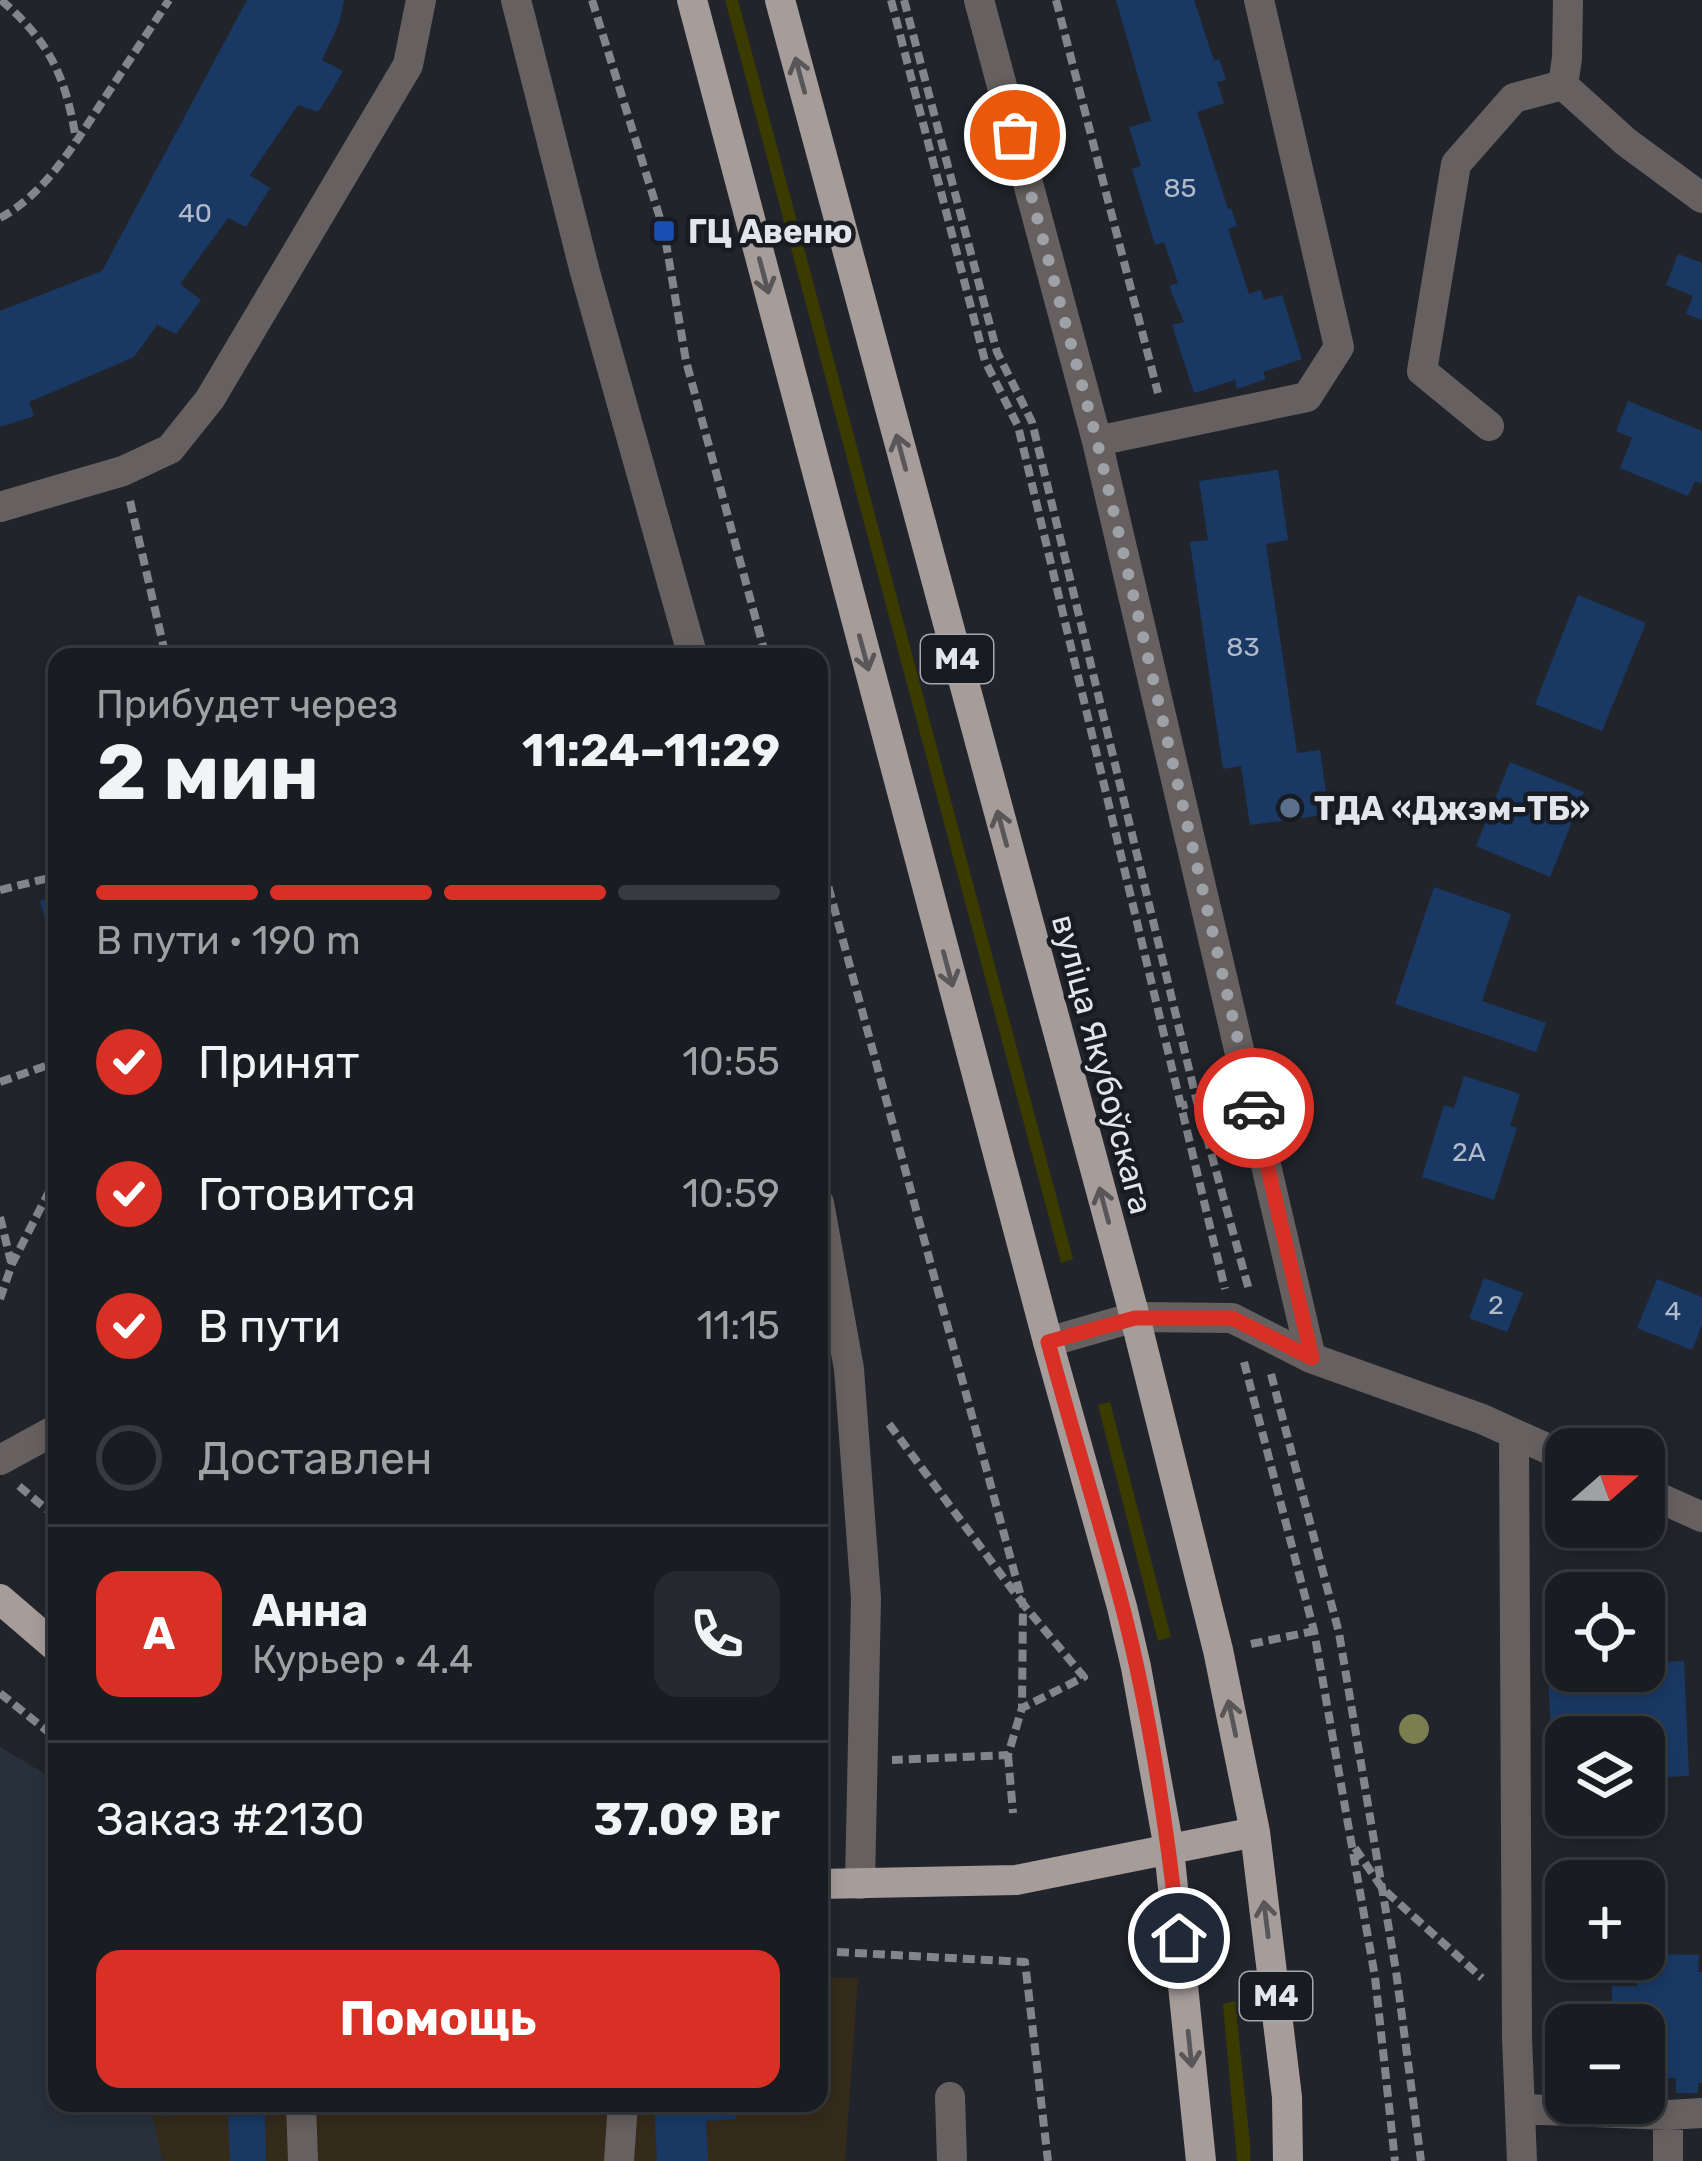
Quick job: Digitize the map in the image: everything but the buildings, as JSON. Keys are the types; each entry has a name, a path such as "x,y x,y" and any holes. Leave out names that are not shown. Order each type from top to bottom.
{"main road":[{"name":"М4","path":"692,0 1136,1666 1169,1849 1202,2161"},
{"name":"вуліца Якубоўскага","path":"780,0 1135,1318 1218,1651 1255,1832 1281,2037 1288,2161"},
{"path":"0,1599 48,1640"},
{"path":"828,1884 1016,1880 1255,1832"}],"street":[{"path":"0,507 123,471 170,449 210,399 409,65 421,0"},
{"path":"516,0 585,272 690,648"},
{"path":"980,0 1097,441 1312,1358"},
{"path":"1097,441 1307,398 1339,347 1259,0"},
{"path":"1563,85 1568,0"},
{"path":"1563,85 1626,142 1702,198"},
{"path":"1489,426 1422,371 1456,164 1514,98 1563,85"},
{"path":"828,1253 849,1370 866,1598 860,1884"},
{"path":"1048,1342 1135,1318 1232,1318 1312,1358 1545,1447"},
{"path":"1514,1434 1517,2038 1522,2161"},
{"path":"7,1471 48,1437"},
{"path":"1665,1500 1702,1517"},
{"path":"950,2097 952,2161"},
{"path":"1522,2109 1702,2113"},
{"path":"301,2112 302,2161"},
{"path":"619,2161 622,2112"},
{"path":"1668,2115 1668,2161"}],"path":[{"path":"1,0 44,43 59,68 76,140"},
{"path":"0,218 17,209 41,185 170,0"},
{"path":"592,0 664,230 686,361 764,648"},
{"path":"891,0 985,361 1018,426 1232,1318 1314,1631 1375,1977 1395,2161"},
{"path":"904,0 997,352 1032,422 1196,1102 1339,1633 1396,1971 1421,2161"},
{"path":"1057,2 1166,426"},
{"path":"123,471 164,648"},
{"path":"0,890 48,878"},
{"path":"828,885 1024,1604 1022,1708 1008,1755 1013,1813"},
{"path":"0,1082 48,1065"},
{"path":"1181,1106 1196,1102"},
{"path":"0,1299 48,1194"},
{"path":"0,1216 12,1264"},
{"path":"889,1424 1084,1677 1022,1708"},
{"path":"7,1471 48,1509"},
{"path":"1249,1645 1314,1631"},
{"path":"0,1693 48,1732"},
{"path":"828,1764 1008,1755"},
{"path":"1351,1841 1382,1888 1495,1989 1517,2038"},
{"path":"828,1951 1025,1962 1048,2161"}],"shaded area":[{"path":"725,0 738,0 1073,1259 1061,1263"},
{"path":"1110,1402 1171,1637 1158,1641 1098,1405"},
{"path":"0,1747 48,1776 48,2112 152,2112 163,2161 0,2161"},
{"path":"828,1977 858,1978 845,2161 163,2161 152,2112 828,2112"},
{"path":"1235,2001 1250,2161 1237,2161 1223,2004"}],"way so far":[{"path":"1015,135 1097,441 1254,1108"}],"place":[{"name":"ГЦ Авеню","path":"664,231"},
{"name":"ТДА «Джэм-ТБ»","path":"1290,808"}],"route":[{"path":"1179,1938 1169,1849 1136,1666 1048,1342 1135,1318 1232,1318 1312,1358 1254,1108"}]}
